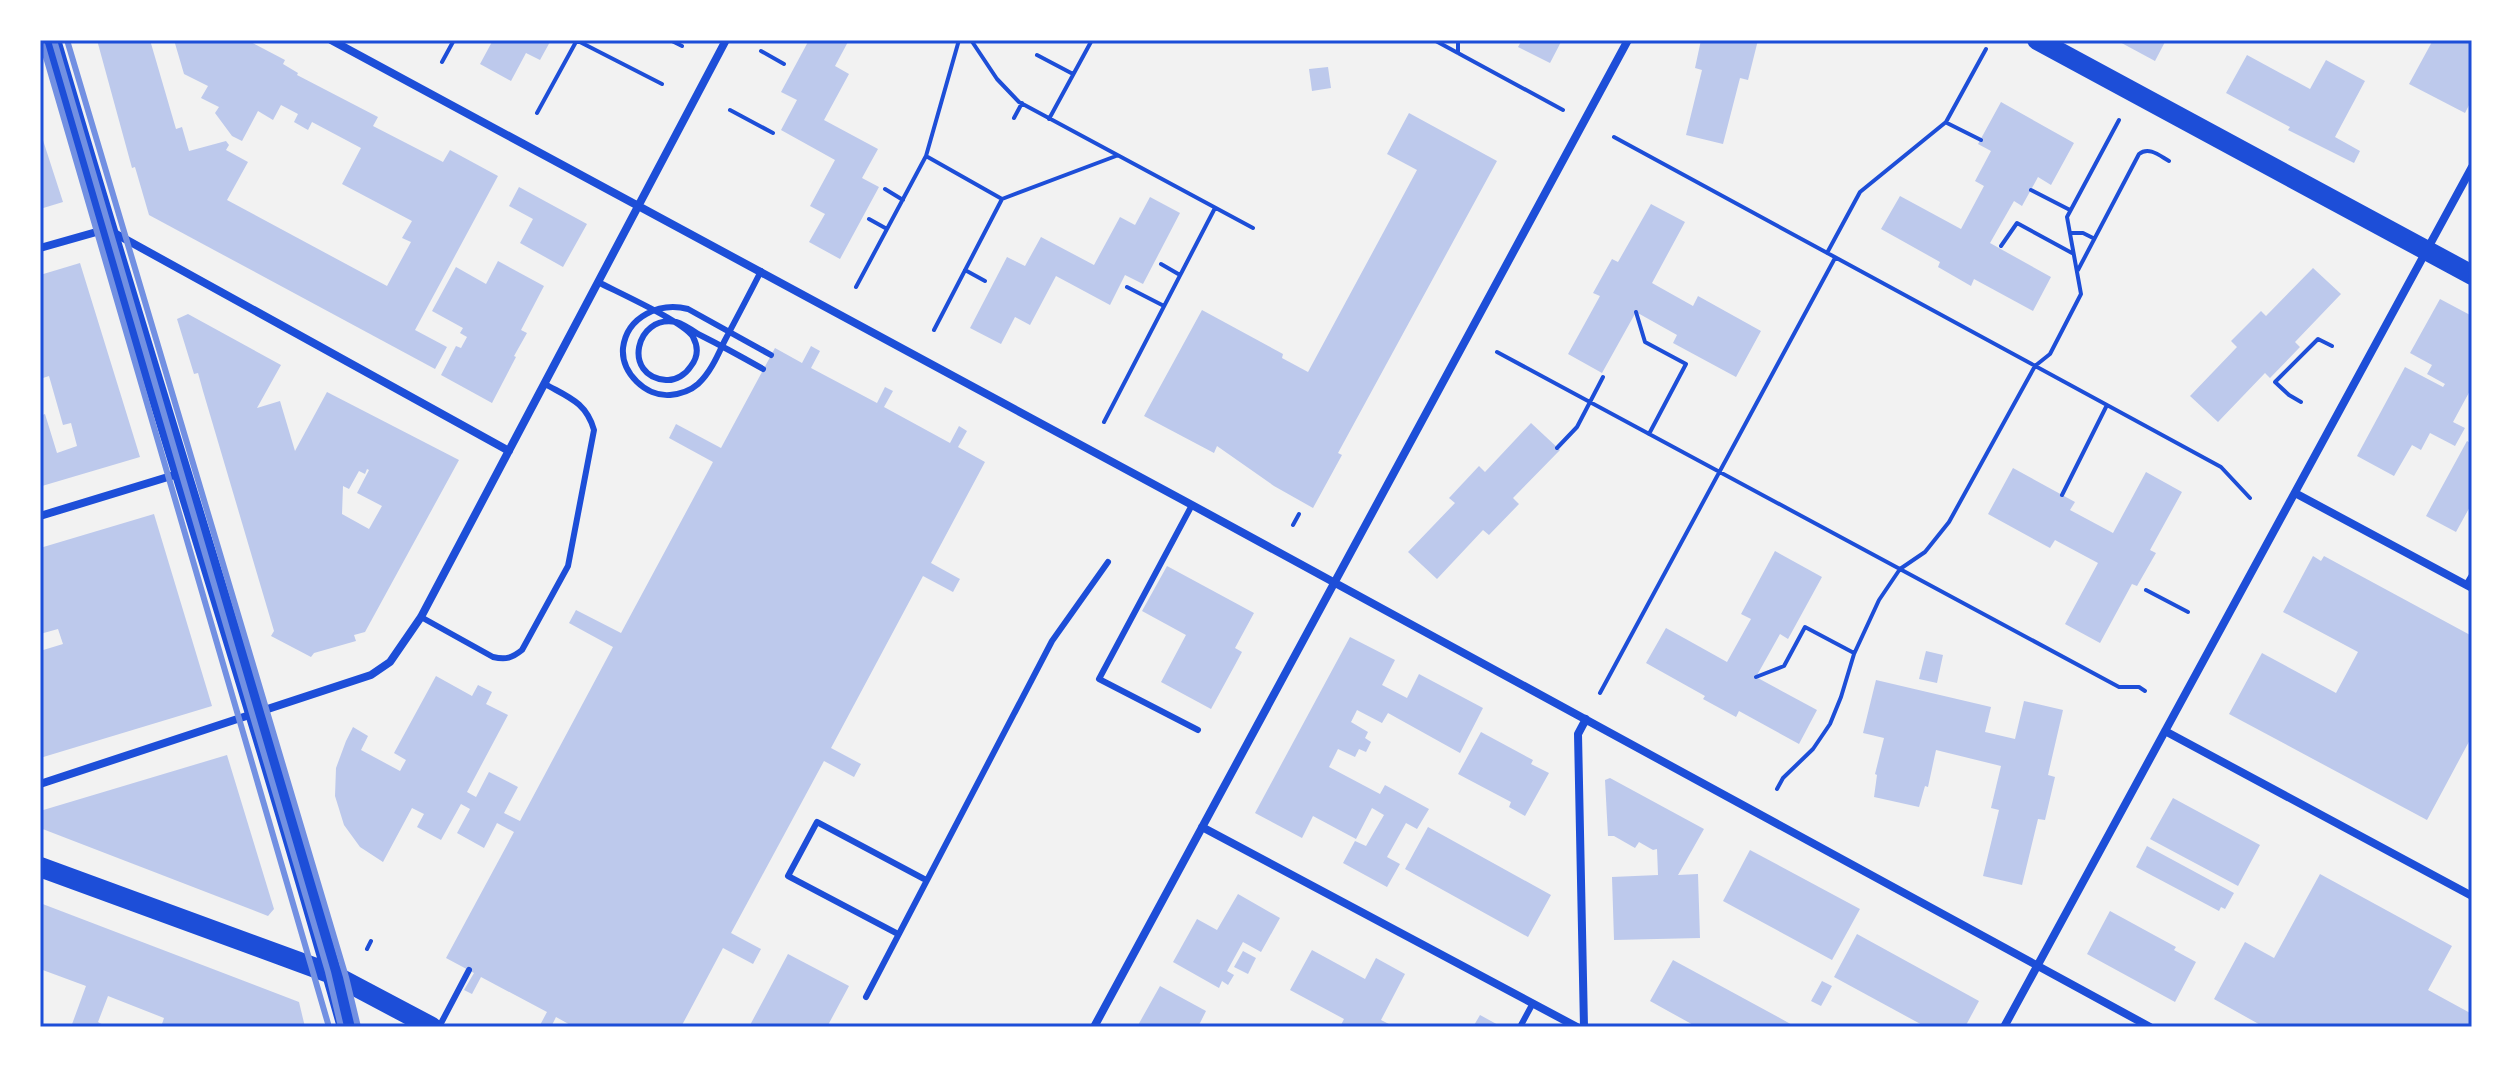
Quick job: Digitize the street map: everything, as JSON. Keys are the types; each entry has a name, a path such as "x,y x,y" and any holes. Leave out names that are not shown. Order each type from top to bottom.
{"main road":[{"path":"51,40 256,713 347,1027"},
{"path":"2037,40 2472,275"},
{"path":"40,867 332,974 432,1027"}],"street":[{"path":"331,40 1335,582 2150,1027"},
{"path":"40,784 371,675 390,662 421,617 726,40"},
{"path":"1094,1027 1628,40"},
{"path":"2004,1027 2472,167"},
{"path":"40,248 107,229 509,451"},
{"path":"40,516 183,472"},
{"path":"2295,493 2469,587"},
{"path":"1584,1027 1578,734 1586,719"},
{"path":"2165,731 2472,896"},
{"path":"1202,827 1577,1027"}],"lane":[{"path":"761,271 707,375 696,386 683,393 665,396 651,393 636,381 626,366 623,349 628,333 638,319 655,309 673,306 688,309 771,355"},
{"path":"598,282 654,311 692,334 698,348 695,361 687,373 671,380 658,379 644,369 637,353 641,339 649,329 661,323 677,322 763,369"},
{"path":"421,617 493,657 504,659 514,656 522,650 568,566 594,430 591,418 582,405 545,384"},
{"path":"1192,505 1099,679 1198,730"},
{"path":"866,997 1052,641 1108,562"},
{"path":"2469,587 2472,575"},
{"path":"898,934 788,876 817,822 926,880"},
{"path":"439,1027 469,970"},
{"path":"1520,1027 1533,1003"}],"path":[{"path":"442,62 454,40"},
{"path":"537,113 576,40 662,84"},
{"path":"670,40 682,46"},
{"path":"971,40 997,79 1022,103 1253,228"},
{"path":"1049,119 1092,40"},
{"path":"1434,40 1563,110"},
{"path":"1458,40 1458,53"},
{"path":"856,287 926,156 957,41"},
{"path":"1827,253 1860,192 1946,122 1986,49"},
{"path":"761,51 784,64"},
{"path":"1037,55 1073,74"},
{"path":"1014,118 1022,103"},
{"path":"730,110 773,133"},
{"path":"1777,789 1783,778 1813,749 1830,724 1854,654 1879,600 1900,569 1925,552 1949,522 2035,366 2050,354 2081,294 2067,217 2119,120"},
{"path":"1946,122 1981,140"},
{"path":"1614,137 2221,467 2250,498"},
{"path":"2077,272 2139,154 2150,151 2169,161"},
{"path":"934,330 1002,199 1118,155"},
{"path":"926,156 1002,199"},
{"path":"885,189 903,200"},
{"path":"2031,190 2070,210"},
{"path":"1104,422 1215,207"},
{"path":"869,219 887,229"},
{"path":"2001,246 2017,223 2074,253"},
{"path":"2070,233 2083,233 2093,238"},
{"path":"1600,693 1835,258"},
{"path":"1161,264 1180,275"},
{"path":"965,270 985,281"},
{"path":"1127,287 1164,306"},
{"path":"1636,312 1645,342 1686,364 1649,434"},
{"path":"2301,402 2275,382 2318,339 2332,346"},
{"path":"1497,352 2119,687 2139,687 2145,691"},
{"path":"1557,448 1577,427 1603,377"},
{"path":"2062,495 2107,405"},
{"path":"1293,525 1299,514"},
{"path":"2146,590 2188,612"},
{"path":"1756,677 1784,666 1805,627 1854,654"},
{"path":"367,949 371,941"}],"building":[{"path":"97,40 150,40 176,129 182,127 189,151 226,141 229,145 226,150 248,162 227,200 387,286 411,242 402,238 412,221 342,184 361,148 312,122 308,130 294,122 298,114 281,105 273,120 258,111 242,141 232,136 215,113 219,107 201,98 208,86 184,74 174,40 247,40 285,60 283,64 297,75 378,117 373,126 443,162 450,150 498,176 415,330 447,347 435,369 149,215 135,167 132,168"},
{"path":"493,40 551,40 540,60 526,53 511,81 480,64"},
{"path":"809,40 849,40 835,66 849,74 824,120 878,149 862,178 879,187 840,259 809,242 825,214 810,206 835,160 781,130 797,100 781,92"},
{"path":"1522,40 1562,40 1550,63 1518,47"},
{"path":"1701,40 1758,40 1748,80 1740,78 1723,144 1686,135 1702,70 1695,68"},
{"path":"2116,40 2166,40 2155,61"},
{"path":"2433,40 2472,40 2472,99 2465,113 2409,84"},
{"path":"2247,55 2310,89 2326,60 2365,81 2335,137 2360,151 2354,163 2288,130 2290,127 2226,93"},
{"path":"1328,67 1331,88 1312,91 1309,69"},
{"path":"2001,102 2074,143 2051,185 2038,177 2022,206 2014,201 1990,243 2051,277 2033,311 1974,279 1971,286 1938,267 1940,262 1881,229 1900,196 1961,229 1984,186 1975,181 1991,151 1978,144"},
{"path":"1409,113 1497,161 1338,453 1342,455 1313,508 1274,486 1217,446 1214,453 1144,416 1202,310 1283,354 1282,358 1308,372 1417,170 1387,154"},
{"path":"40,131 63,202 40,209"},
{"path":"519,187 587,224 563,267 520,243 533,219 509,206"},
{"path":"1150,197 1180,213 1143,284 1125,275 1110,305 1056,276 1030,325 1015,317 1001,344 970,328 1007,257 1025,266 1041,237 1094,265 1120,217 1135,225"},
{"path":"1651,204 1685,222 1652,283 1693,306 1698,296 1761,331 1736,377 1673,343 1677,335 1636,312 1602,373 1568,354 1600,296 1593,293 1612,259 1618,262"},
{"path":"498,261 544,286 521,330 527,333 492,403 441,375 456,346 461,348 467,337 460,333 463,328 432,311 456,267 486,284"},
{"path":"80,263 140,457 42,486 40,416 45,414 57,453 77,446 71,423 63,425 49,376 40,379 40,275"},
{"path":"2313,268 2341,294 2295,342 2300,347 2270,378 2265,373 2218,422 2190,396 2237,347 2231,341 2261,311 2266,316"},
{"path":"2440,299 2472,316 2472,387 2453,422 2465,428 2455,446 2430,433 2421,450 2412,445 2394,476 2357,456 2405,367 2443,387 2445,384 2427,374 2432,365 2410,353"},
{"path":"188,314 281,365 257,408 280,401 295,451 327,392 459,460 365,632 354,635 356,641 314,653 311,657 271,636 274,631 198,373 194,374 177,319","holes":["369,470 357,493 382,506 369,529 342,514 343,486 349,489 359,471 365,474"]},
{"path":"811,346 820,351 811,368 877,403 885,387 893,391 884,407 950,443 959,426 967,431 958,447 985,462 931,563 960,579 953,592 923,576 831,748 861,764 854,777 824,761 731,933 761,949 753,964 723,948 681,1027 574,1027 556,1017 551,1027 539,1027 547,1012 481,977 472,994 464,990 474,973 446,958 514,832 497,823 484,848 457,833 470,809 461,804 441,840 417,827 424,814 412,808 383,862 360,847 344,825 335,796 336,768 346,741 353,727 368,736 361,750 400,771 406,760 394,753 436,676 472,696 478,685 492,692 486,704 508,715 467,792 476,797 489,772 518,787 504,813 520,821 613,647 569,623 576,610 621,633 713,462 669,438 676,424 721,448 775,348 802,363"},
{"path":"1531,423 1560,450 1513,498 1519,504 1489,535 1483,530 1437,579 1408,552 1455,503 1449,498 1479,466 1485,472"},
{"path":"2467,441 2472,444 2472,503 2456,532 2426,516"},
{"path":"2013,468 2075,502 2070,510 2113,533 2146,472 2182,492 2150,550 2156,553 2137,586 2132,584 2100,643 2065,624 2098,563 2055,540 2050,548 1988,514"},
{"path":"154,514 212,706 40,758 40,651 63,644 58,629 40,634 40,548"},
{"path":"1775,551 1822,577 1788,639 1780,634 1756,677 1817,710 1799,744 1739,711 1736,717 1646,663 1666,628 1727,662 1751,619 1741,614"},
{"path":"2313,556 2321,561 2324,556 2472,636 2472,736 2427,820 2229,714 2262,653 2336,693 2358,652 2283,612"},
{"path":"1167,566 1254,613 1235,648 1242,652 1211,709 1161,682 1186,635 1142,611"},
{"path":"1350,637 1395,660 1382,685 1407,698 1419,674 1483,708 1460,753 1388,713 1382,723 1357,710 1351,722 1368,732 1365,738 1371,742 1366,752 1359,749 1355,757 1338,749 1329,767 1380,794 1385,785 1429,809 1417,829 1406,823 1387,857 1400,864 1387,887 1343,863 1355,841 1366,846 1384,815 1372,808 1356,839 1313,816 1302,838 1255,813"},
{"path":"1926,651 1943,655 1937,683 1919,679"},
{"path":"1876,680 1991,707 1985,732 2015,739 2024,701 2063,710 2048,775 2055,777 2045,820 2038,819 2022,885 1983,876 1999,810 1991,808 2001,766 1936,750 1928,787 1925,786 1919,807 1874,797 1875,774 1884,738 1863,733"},
{"path":"1481,732 1533,760 1531,764 1549,773 1525,816 1509,807 1511,802 1458,774"},
{"path":"227,755 274,909 268,916 40,828 40,811"},
{"path":"1610,778 1704,829 1678,875 1698,874 1700,938 1614,940 1612,877 1658,875 1657,849 1639,842 1635,848 1614,836 1608,836 1605,780"},
{"path":"2173,798 2260,845 2238,886 2150,839"},
{"path":"1428,827 1551,895 1528,937 1405,869"},
{"path":"2147,846 2234,893 2225,909 2221,907 2219,911 2136,867"},
{"path":"1750,850 1860,909 1832,960 1723,901"},
{"path":"2320,874 2452,946 2428,990 2472,1014 2472,1027 2264,1027 2214,999 2245,942 2274,958"},
{"path":"1238,894 1280,918 1261,952 1243,942 1227,971 1234,975 1228,985 1222,981 1219,988 1173,962 1197,919 1217,930"},
{"path":"40,903 299,1002 305,1027 161,1027 164,1018 108,996 98,1022 107,1027 71,1027 86,986 40,969"},
{"path":"2110,911 2176,947 2174,950 2196,962 2175,1002 2087,954"},
{"path":"1857,934 1979,1001 1965,1027 1926,1027 1834,977"},
{"path":"1312,950 1365,979 1376,958 1405,974 1381,1020 1395,1027 1340,1027 1344,1019 1290,990"},
{"path":"1243,951 1256,958 1248,974 1234,967"},
{"path":"788,954 849,986 827,1027 749,1027"},
{"path":"1673,960 1796,1027 1697,1027 1650,1001"},
{"path":"1822,981 1832,986 1821,1006 1811,1001"},
{"path":"1160,986 1206,1011 1198,1027 1137,1027"},
{"path":"1480,1015 1502,1027 1473,1027"}],"railway":[{"path":"41,40 329,1027"},
{"path":"54,40 328,972 341,1027"},
{"path":"67,40 346,977 358,1027"}]}
